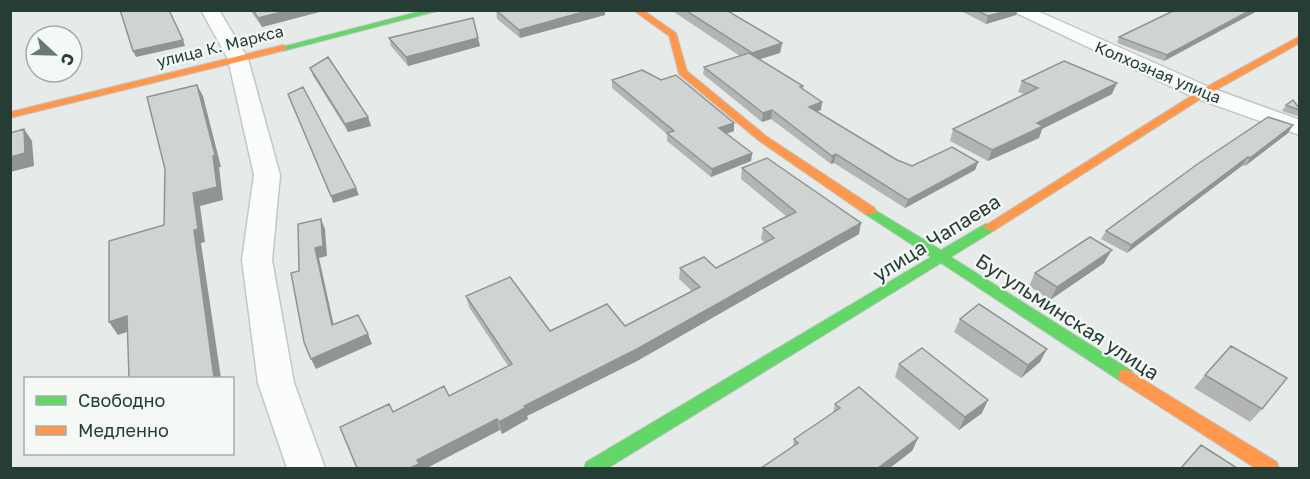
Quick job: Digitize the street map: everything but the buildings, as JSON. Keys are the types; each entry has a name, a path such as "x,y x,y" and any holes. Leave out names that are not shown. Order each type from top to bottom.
{"street":[{"path":"210,10 238,58 267,175 257,260 276,383 306,468"},
{"name":"улица К. Маркса","path":"10,115 437,10"},
{"name":"Бугульминская улица","path":"637,10 674,35 682,72 753,130 941,258 1270,468"},
{"name":"Колхозная улица","path":"1019,10 1203,93 1299,128"},
{"name":"улица Чапаева","path":"593,468 941,258 1203,93 1299,39"}],"traffic: fast":[{"path":"283,48 437,10"},
{"path":"870,211 1126,376"},
{"path":"593,468 990,227"}],"traffic: slow":[{"path":"637,10 673,35 682,72 762,138 870,211"},
{"path":"990,227 1203,93 1300,39"},
{"path":"10,115 283,48"},
{"path":"1126,376 1270,468"}]}
